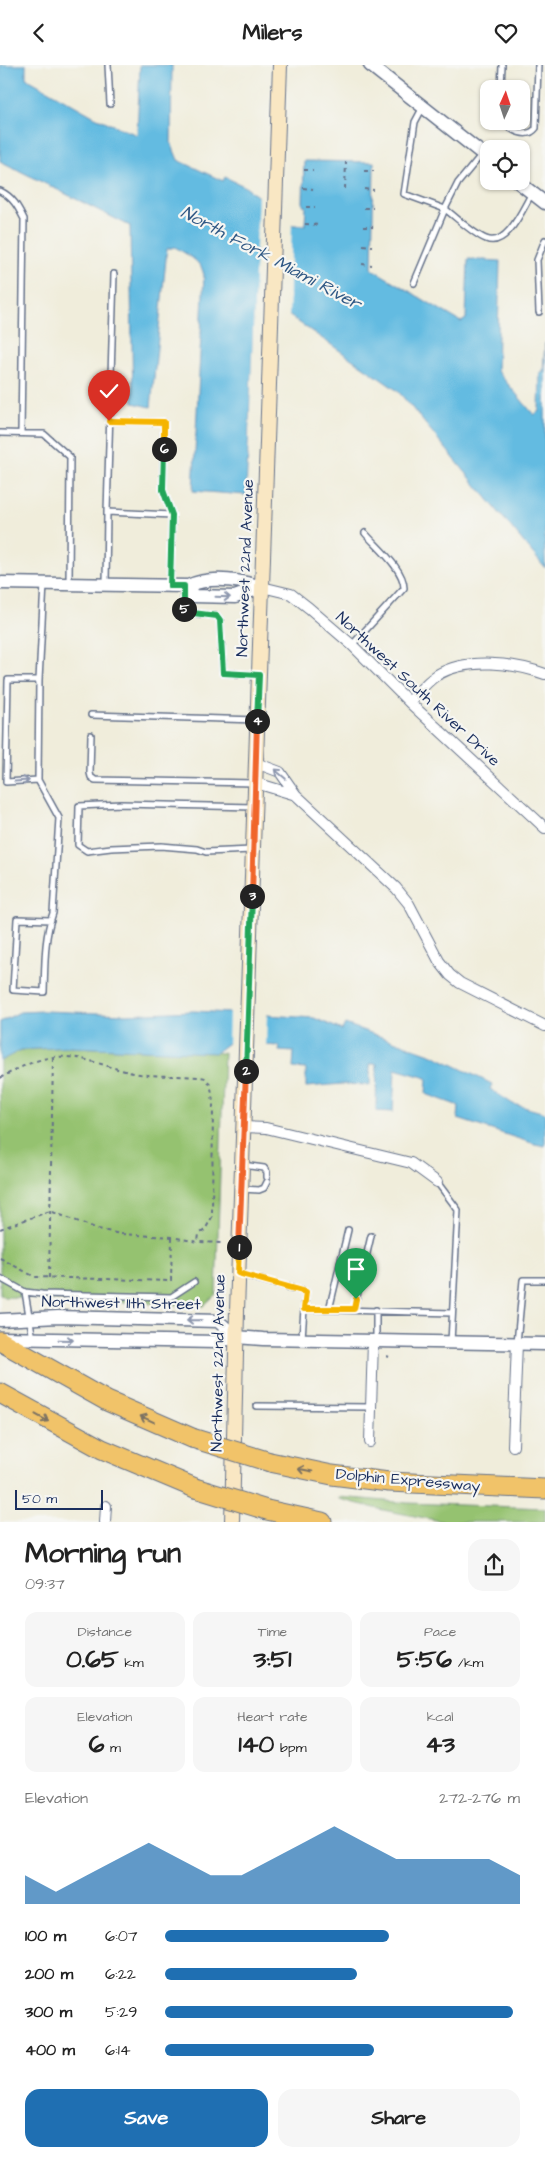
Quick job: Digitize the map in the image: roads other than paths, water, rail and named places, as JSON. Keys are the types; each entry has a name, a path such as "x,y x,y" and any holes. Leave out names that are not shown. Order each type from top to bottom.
{"highway":[{"name":"Dolphin Expressway","path":"0,1339 58,1374 131,1412 192,1438 270,1462 332,1475 389,1482 545,1489"},
{"path":"0,1393 102,1449 195,1488 299,1522"},
{"path":"267,1510 322,1522"}],"main road":[{"name":"Northwest 22nd Avenue","path":"232,1522 238,1273 280,65"}],"street":[{"path":"370,65 480,151"},
{"path":"528,190 545,203"},
{"path":"0,583 186,586 193,596 235,597 262,587"},
{"name":"Northwest South River Drive","path":"262,587 290,594 352,645 409,702 545,828"},
{"path":"409,702 437,675 455,668 479,664 496,665 545,674"},
{"path":"256,763 280,772 296,795 403,895 439,961 450,975 460,983 545,1026"},
{"path":"256,783 296,795"},
{"path":"244,1127 266,1127 411,1163 437,1182"},
{"name":"Northwest 11th Street","path":"0,1320 29,1317 218,1321 236,1337"},
{"path":"0,1339 217,1342 236,1337 302,1340 545,1344"},
{"path":"370,1442 374,1341"},
{"path":"513,1446 517,1343"},
{"path":"105,1522 106,1506"}],"lane":[{"path":"108,65 110,104"},
{"path":"502,65 502,80"},
{"path":"514,130 529,133 536,128 538,65"},
{"path":"423,107 415,121 404,194 445,209 485,239 495,241 510,229 532,193"},
{"path":"414,283 458,183 480,162"},
{"path":"0,191 8,194 18,205 24,219 21,433"},
{"path":"539,312 537,260 545,240"},
{"path":"106,585 114,274"},
{"path":"109,421 164,422 163,490 172,515 170,586"},
{"path":"0,433 44,434 70,457 69,584"},
{"path":"107,512 172,515"},
{"path":"352,645 404,588 404,581 400,572 365,533"},
{"path":"44,583 39,680 38,780 59,818 53,913 51,920 47,930 44,992 13,990 17,919 51,920"},
{"path":"186,586 183,608 185,612 217,616 220,620 223,673 259,675"},
{"path":"38,780 6,782 8,680 39,680"},
{"path":"91,715 258,721"},
{"path":"92,735 90,773 91,777 96,780 256,783"},
{"path":"253,850 206,852 197,849 161,847 111,848 87,851 78,845 79,806 121,804 255,807"},
{"path":"241,1189 259,1190 264,1188 267,1180 267,1172 264,1169 242,1165"},
{"path":"437,1182 458,1211 451,1342"},
{"path":"329,1309 348,1230"},
{"path":"354,1309 371,1236"},
{"path":"238,1273 306,1292 302,1340"},
{"path":"0,1278 26,1292 171,1297 194,1282"},
{"path":"517,1343 522,1280 545,1280"},
{"path":"26,1292 33,1339"},
{"path":"304,1309 452,1313"},
{"path":"374,1341 376,1310"},
{"path":"257,1406 371,1407"}],"water":[{"name":"North Fork Miami River","path":"0,65 26,65 26,78 95,117 137,135 140,65 172,65 171,143 178,160 223,181 225,177 246,187 293,225 305,225 306,206 303,205 304,161 374,162 372,269 461,322 466,319 468,259 500,261 497,371 534,415 539,411 540,372 543,372 545,343 545,568 398,391 255,292 246,495 193,491 204,275 200,265 193,258 175,247 167,249 151,407 133,403 130,226 0,161"},
{"path":"194,1011 314,1018 342,1030 345,1024 433,1055 492,1084 490,1089 513,1104 545,1113 545,1146 458,1119 459,1106 426,1094 427,1078 395,1069 393,1112 376,1111 377,1064 370,1064 370,1085 342,1084 306,1087 306,1069 293,1068 294,1052 279,1051 280,1046 228,1043 215,1053 70,1047 21,1050 0,1061 0,1022 20,1012 126,1014"}]}
